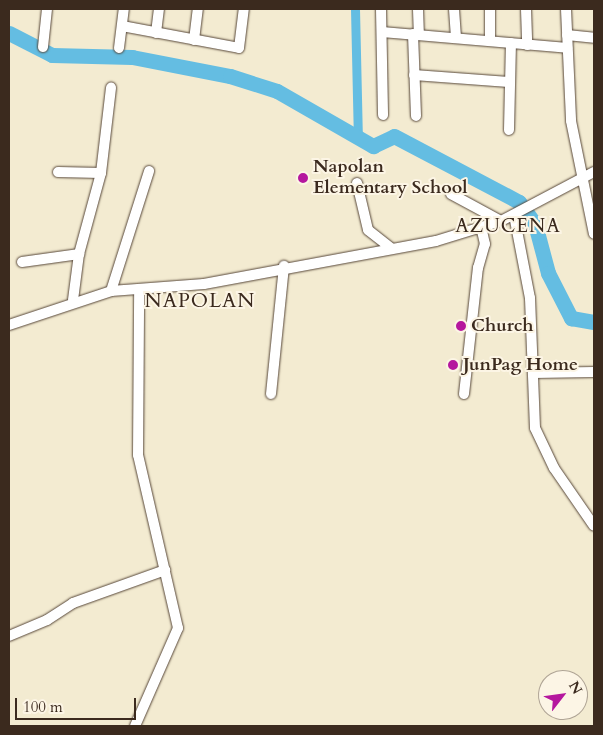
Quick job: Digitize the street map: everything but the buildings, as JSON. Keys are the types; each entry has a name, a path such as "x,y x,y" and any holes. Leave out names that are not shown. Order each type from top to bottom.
{"street":[{"path":"43,47 47,9"},
{"path":"119,48 124,9"},
{"path":"156,33 159,9"},
{"path":"194,40 198,9"},
{"path":"122,26 239,48 244,9"},
{"path":"381,9 383,115"},
{"path":"416,116 414,75 418,9"},
{"path":"454,9 456,38"},
{"path":"490,9 490,40"},
{"path":"526,9 527,45"},
{"path":"566,9 566,48 571,121 594,234"},
{"path":"382,32 566,48"},
{"path":"567,35 594,38"},
{"path":"509,130 511,43"},
{"path":"414,75 510,82"},
{"path":"73,300 79,254 101,173 111,88"},
{"path":"111,291 149,171"},
{"path":"58,172 101,173"},
{"path":"9,325 73,300 111,291 139,292 204,284 284,266 391,248 481,227 501,221 534,206 594,172"},
{"path":"357,183 368,230 391,248"},
{"path":"451,194 501,221"},
{"path":"518,213 527,277 539,440 594,526"},
{"path":"464,394 478,268 485,244 481,227"},
{"path":"22,262 79,254"},
{"path":"271,394 284,266"},
{"path":"135,726 178,628 138,455 139,292"},
{"path":"534,373 594,372"},
{"path":"9,636 48,620 72,603 165,570"}],"waterway":[{"path":"355,9 358,139"},
{"path":"9,33 52,55 132,57 230,76 277,91 373,146 394,136 519,202 535,224 548,273 571,318 594,322"}],"place":[{"name":"Napolan Elementary School","path":"303,178"},
{"name":"Church","path":"461,326"},
{"name":"JunPag Home","path":"453,365"}],"district":[{"name":"AZUCENA","path":"508,227"},
{"name":"NAPOLAN","path":"200,300"}]}
